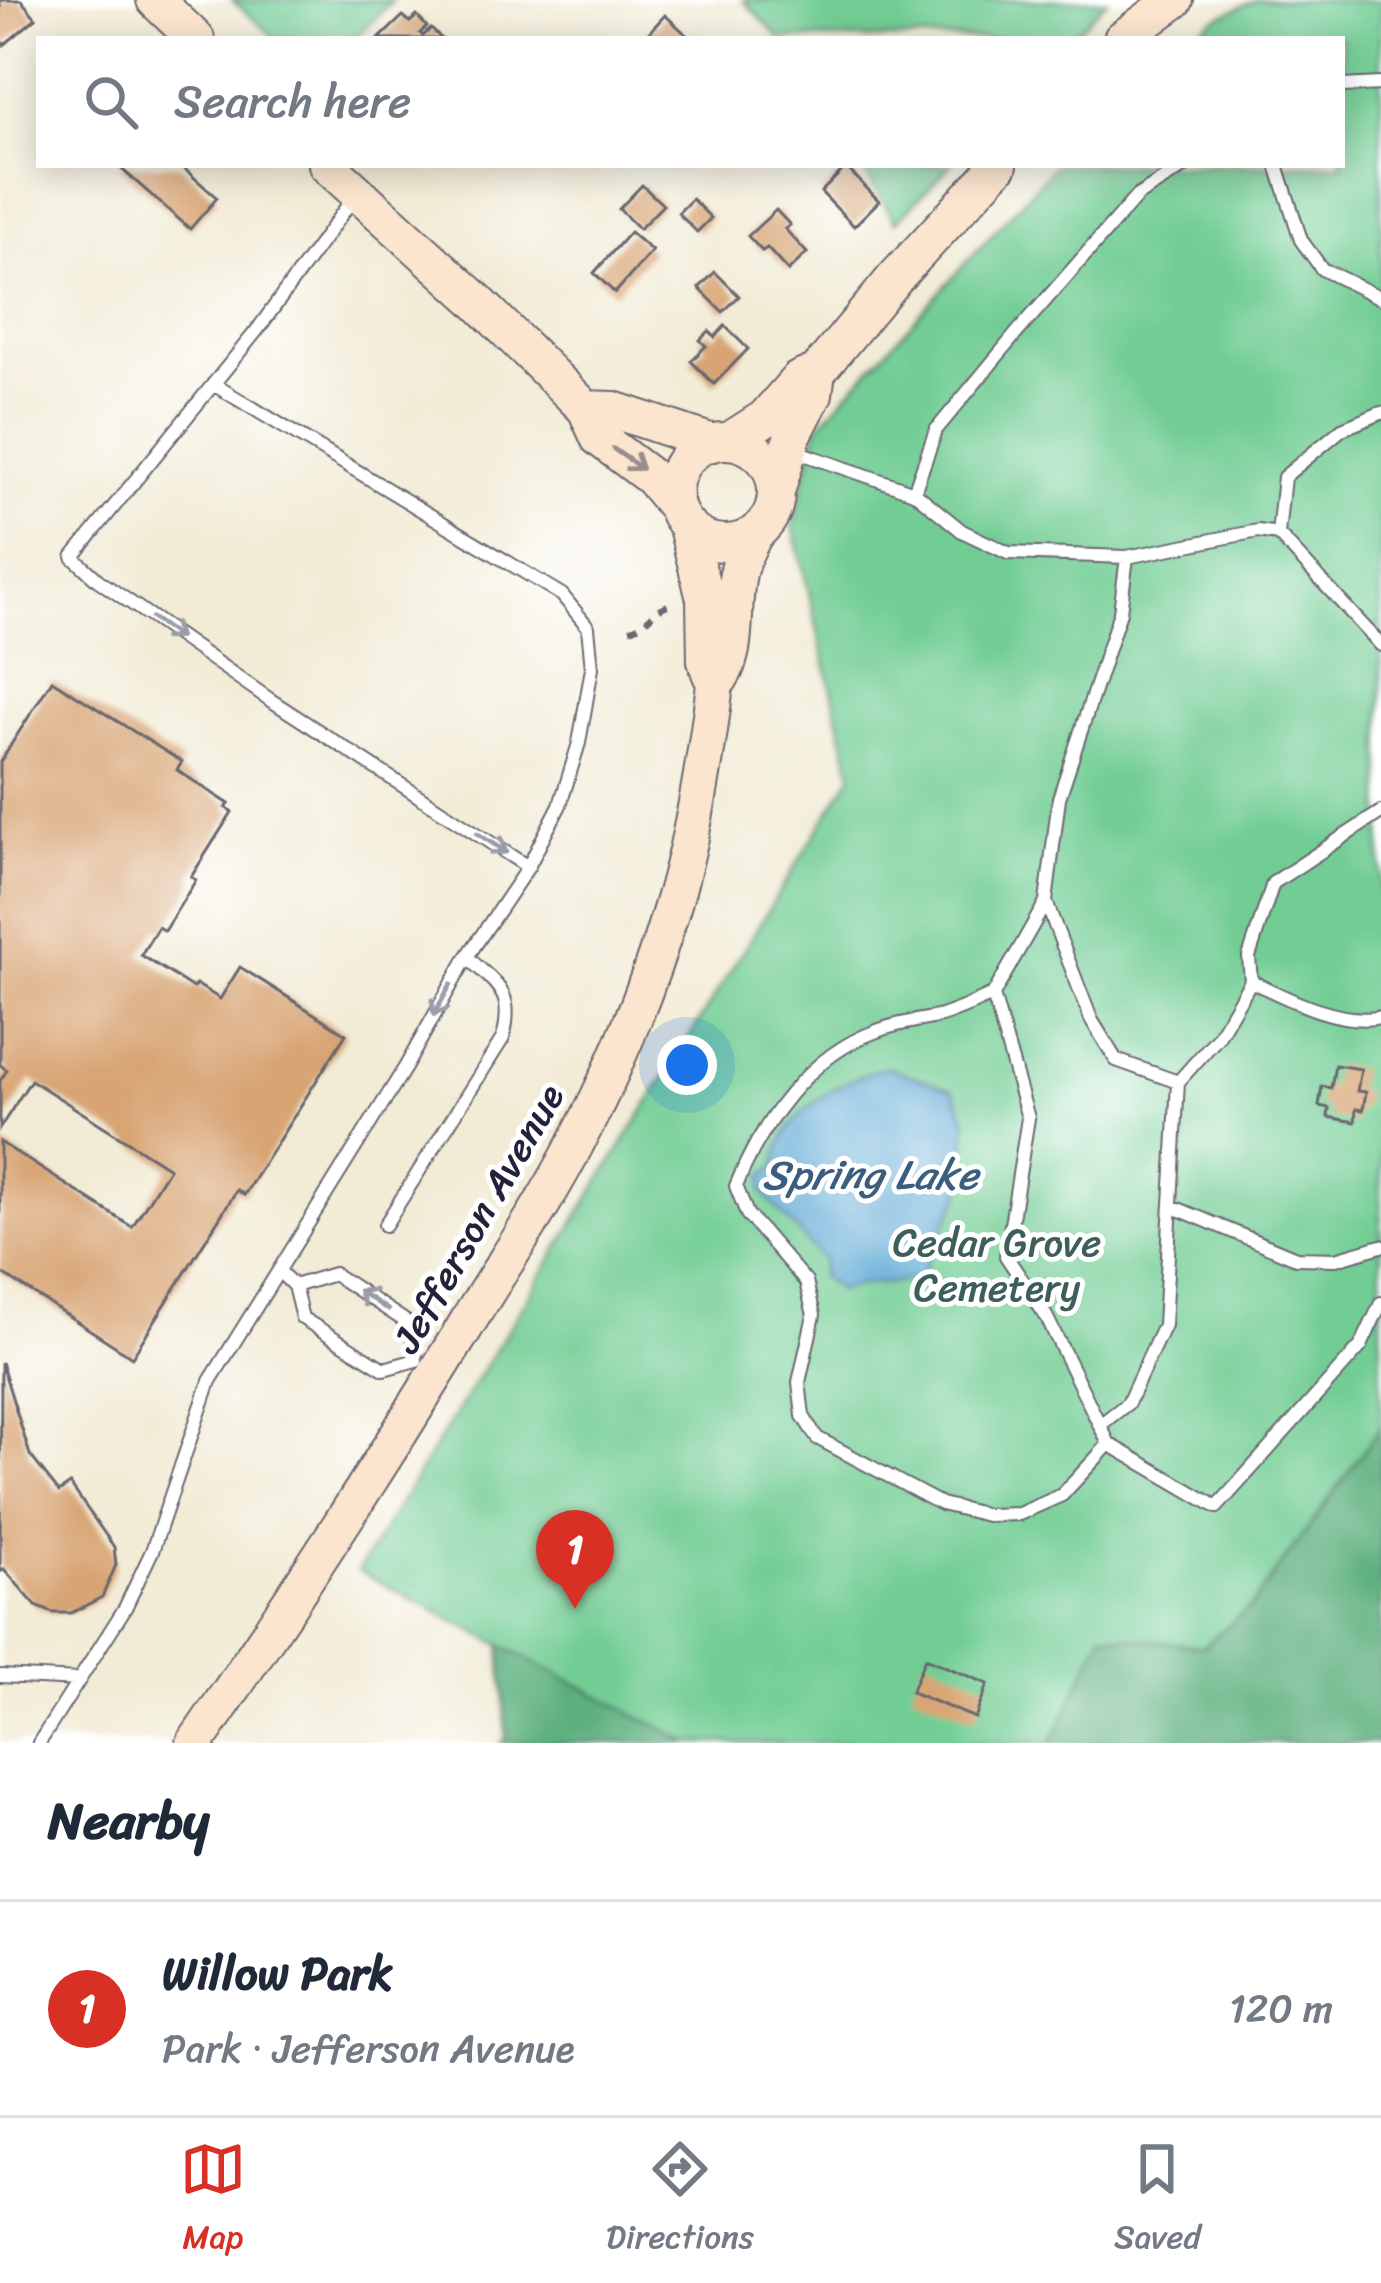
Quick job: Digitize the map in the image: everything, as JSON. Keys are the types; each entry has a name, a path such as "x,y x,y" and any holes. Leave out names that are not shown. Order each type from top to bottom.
{"main road":[{"path":"155,0 193,36"},
{"path":"1126,36 1175,0"},
{"path":"330,168 475,299 586,410 598,437 652,478 702,539 739,542 755,533 772,511 789,448 814,394 817,372"},
{"path":"681,517 673,490 690,454 765,418 798,380 817,372 996,168"},
{"path":"586,410 614,410 751,448 764,459 776,492"},
{"name":"Jefferson Avenue","path":"681,517 705,599 706,661 715,684"},
{"name":"Jefferson Avenue","path":"195,1743 294,1600 426,1367 574,1147 628,1031 681,875 715,684 728,664 738,574 755,533"}],"lane":[{"path":"1345,86 1381,84"},
{"path":"914,492 936,430 1136,196 1182,168"},
{"path":"1271,168 1301,240 1322,269 1381,298"},
{"path":"358,193 74,557 98,580 250,686 528,867"},
{"path":"39,1743 125,1608 152,1551 210,1381 406,1066 467,957 528,867 560,805 592,668 588,627 562,595 213,384"},
{"path":"1278,534 1284,477 1342,429 1381,413"},
{"path":"789,448 914,492 962,531 1007,554 1127,557 1258,532 1278,534 1381,645"},
{"path":"1109,1444 1062,1495 1019,1514 987,1515 941,1504 817,1438 803,1416 800,1382 814,1315 806,1282 747,1214 736,1186 750,1152 778,1112 811,1070 839,1048 878,1030 945,1015 993,995 1046,902 1059,798 1120,612 1127,557"},
{"path":"1100,1425 1128,1403 1164,1325 1178,1082 1219,1037 1251,982 1250,957 1273,883 1381,812"},
{"path":"1046,902 1091,1019 1116,1060 1178,1082"},
{"path":"386,1225 503,1038 509,1014 504,991 467,957"},
{"path":"1251,982 1361,1022 1381,1017"},
{"path":"993,995 1028,1118 1006,1256 1046,1316 1109,1444 1217,1507 1361,1346 1381,1303"},
{"path":"1171,1206 1296,1258 1336,1259 1381,1246"},
{"path":"279,1271 294,1286 302,1318 384,1369 426,1367 411,1325 334,1274 294,1286"},
{"path":"0,1676 79,1680"}],"path":[{"path":"630,629 656,608 681,602"}],"green space":[{"path":"232,0 393,0 358,36 273,36"},
{"path":"743,0 1107,0 1073,36 777,36"},
{"name":"Cedar Grove Cemetery","path":"1256,0 1381,0 1381,1427 1252,1606 1202,1647 1103,1635 1052,1743 690,1743 358,1571 852,775 793,525 818,426 1052,168 1345,168 1345,36 1191,36"},
{"path":"862,168 948,168 896,222"},
{"path":"1381,1427 1381,1743 1052,1743 1103,1634 1203,1647 1252,1606"},
{"path":"501,1645 690,1743 501,1743 506,1738"}],"water":[{"name":"Spring Lake","path":"887,1067 953,1090 967,1120 965,1153 971,1167 922,1275 839,1291 821,1277 823,1260 762,1192 763,1176 776,1165 780,1146 801,1114 851,1080"}],"building":[{"path":"0,0 21,0 36,18 4,45 0,40"},
{"path":"665,15 688,36 646,36"},
{"path":"403,16 410,22 417,16 427,27 420,33 423,36 382,36"},
{"path":"120,168 183,168 217,198 190,229"},
{"path":"847,168 879,201 854,226 821,192"},
{"path":"642,185 663,205 639,229 619,209"},
{"path":"692,199 711,218 697,232 678,213"},
{"path":"776,210 790,225 785,229 807,253 788,271 748,236"},
{"path":"630,232 652,251 615,293 594,273"},
{"path":"715,272 739,296 723,312 699,288"},
{"path":"725,326 748,349 714,384 691,361 706,346 700,340 709,331 715,337"},
{"path":"52,680 182,762 177,770 229,804 226,808 232,812 164,931 158,927 141,955 220,999 240,967 346,1034 244,1195 237,1190 132,1357 0,1272 0,1142 132,1227 169,1168 31,1080 0,1128 0,1081 7,1070 0,1065 0,762"},
{"path":"1335,1065 1361,1069 1357,1091 1366,1092 1355,1122 1328,1117 1329,1108 1319,1106 1322,1086 1331,1088"},
{"path":"1,1362 30,1455 59,1492 70,1484 114,1547 116,1565 102,1597 71,1613 36,1606 4,1569 0,1572"},
{"path":"925,1658 988,1684 975,1718 911,1692"}],"place":[{"name":"Willow Park","path":"575,1609"}]}
